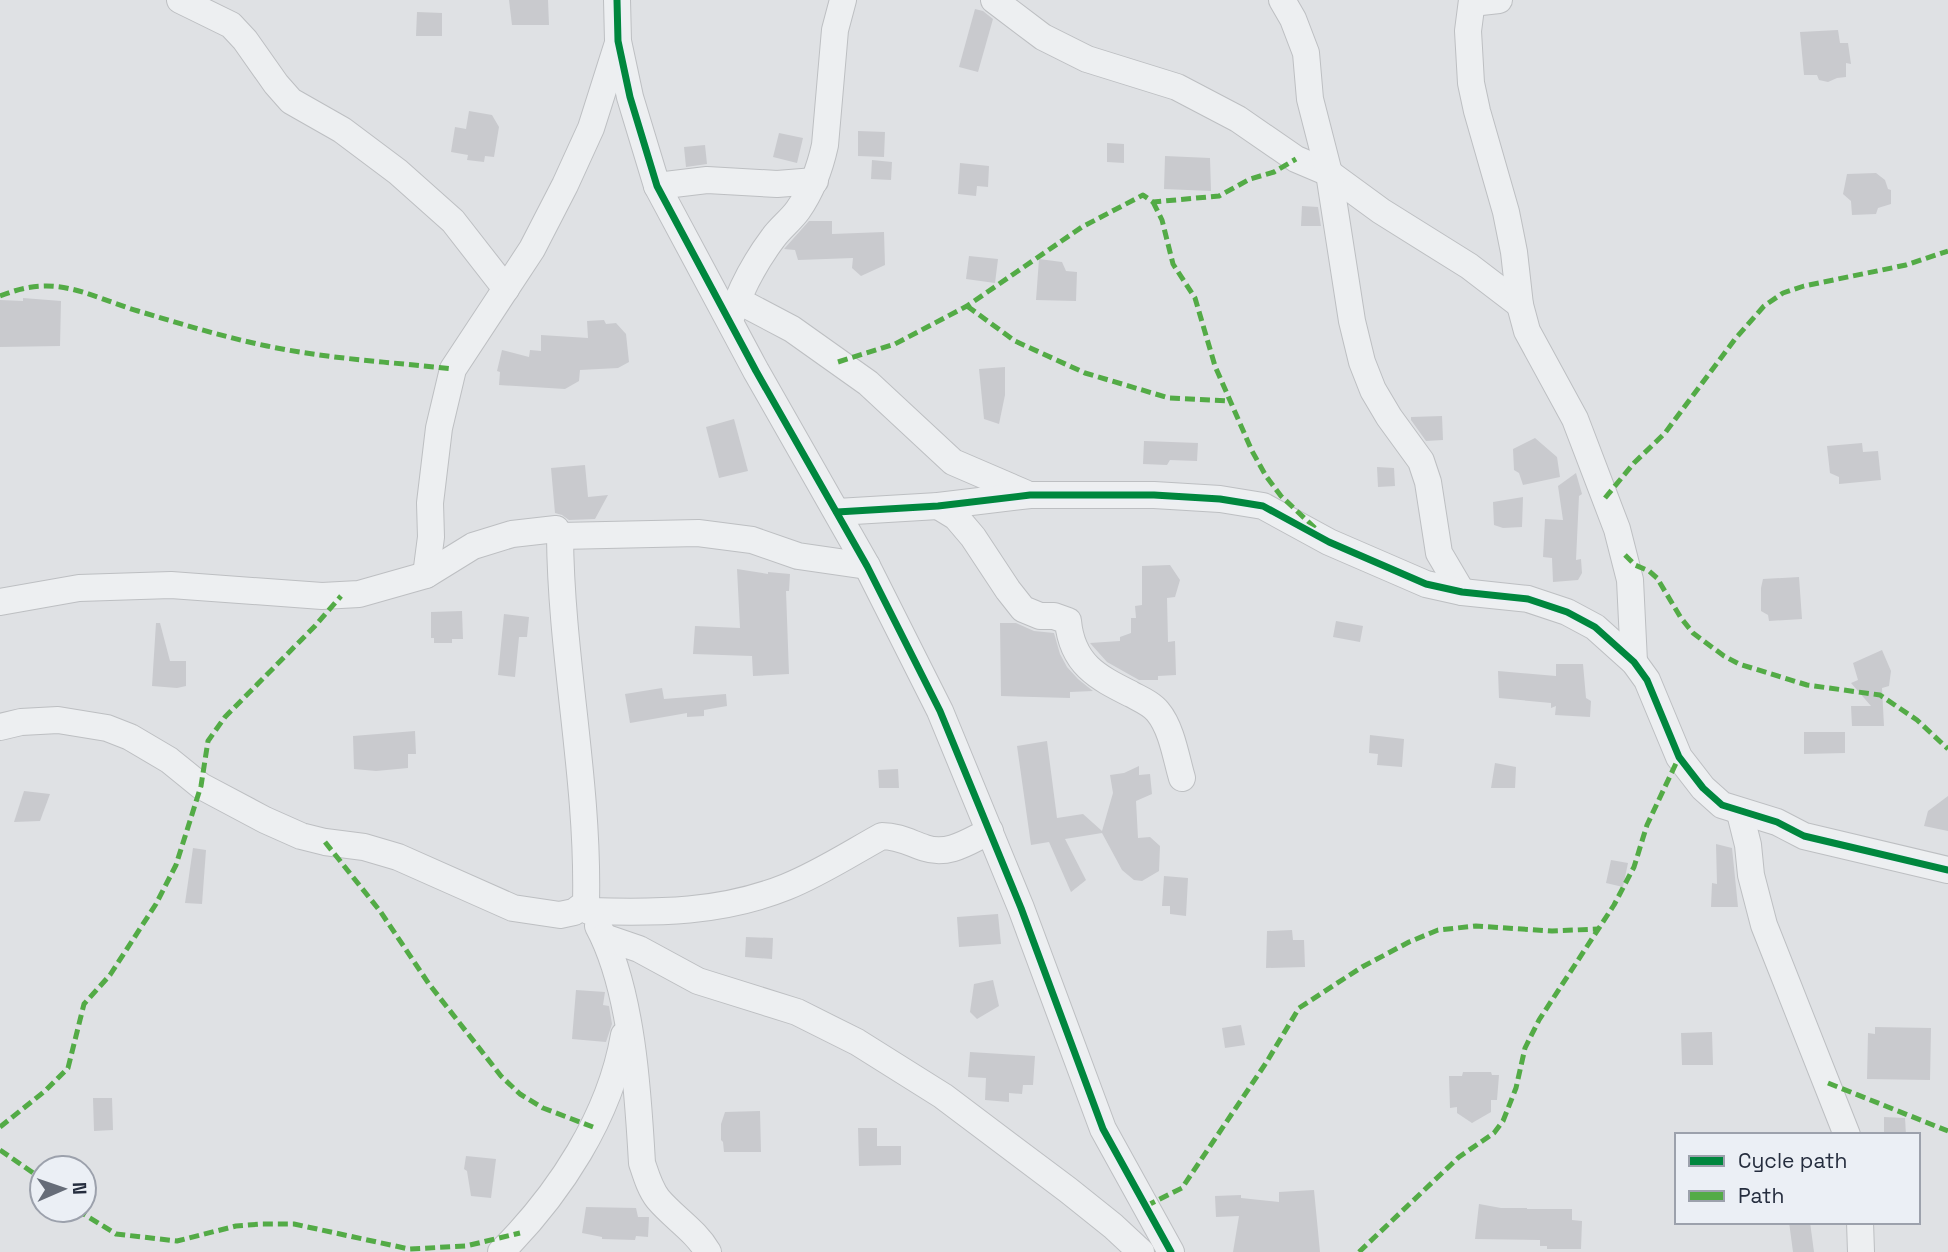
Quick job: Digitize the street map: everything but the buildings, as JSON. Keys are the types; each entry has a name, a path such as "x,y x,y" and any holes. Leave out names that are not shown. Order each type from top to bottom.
{"street":[{"path":"180,0 231,25 291,101 342,130 398,172 453,221 506,289"},
{"path":"617,0 618,41 642,143 657,186 734,310 756,371 867,566 940,711 1021,908 1103,1129 1171,1252"},
{"path":"734,310 747,276 774,236 798,210 815,181 825,145 835,30 842,0"},
{"path":"994,0 1043,37 1087,59 1177,87 1238,119 1296,159 1329,173 1381,211 1469,266 1520,305"},
{"path":"1282,0 1293,19 1306,53 1310,99 1329,173 1352,321 1362,362 1388,417 1421,461 1428,482 1439,553 1462,592"},
{"path":"1499,0 1472,2 1468,31 1471,83 1506,212 1516,263 1520,305 1527,331 1575,419 1617,529 1630,580 1634,662"},
{"path":"426,575 431,537 429,503 439,428 453,369 532,249 565,185 591,128 618,41"},
{"path":"657,186 707,180 777,184 815,181"},
{"path":"734,310 792,329 868,383 953,463 1030,495"},
{"path":"836,512 938,506 1030,495 1194,497 1263,506 1329,542 1426,584 1462,592 1528,599 1567,612 1595,627 1634,662 1647,680 1679,757 1712,797 1722,805 1740,813 1777,822 1804,836 1948,870"},
{"path":"938,506 956,517 973,537 1023,609 1040,616 1054,616 1068,621 1069,634 1085,666 1101,678 1143,700 1158,712 1182,779"},
{"path":"0,602 79,588 172,585 341,596 359,594 426,575 473,546 512,534 556,529 560,536 561,591 576,724 588,907 604,937 623,999 638,1102 642,1163 656,1197 693,1231 708,1252"},
{"path":"560,536 698,533 752,540 798,556 867,566"},
{"path":"0,727 21,722 58,720 107,728 130,737 159,754 201,786 302,836 363,847 398,857 513,908 559,915 588,907 684,912 722,906 788,887 882,836 891,836 939,851 959,847 990,831"},
{"path":"1740,813 1748,845 1751,875 1764,925 1846,1133"},
{"path":"604,937 639,949 698,981 797,1012 867,1048 943,1096 1077,1197 1141,1252"},
{"path":"500,1252 520,1233 552,1191 593,1127 620,1060 627,1019"},
{"path":"1860,1224 1861,1252"}],"marked path":[{"path":"838,362 895,344 967,306 1082,227 1143,195 1153,202 1219,196 1250,179 1274,172 1296,159"},
{"path":"1153,202 1162,220 1173,264 1195,298 1215,366 1252,451 1281,496 1316,529"},
{"path":"1605,498 1634,463 1665,433 1735,339 1764,306 1783,293 1804,286 1906,265 1948,251"},
{"path":"0,296 20,289 55,286 267,346 336,357 453,369"},
{"path":"967,306 1015,341 1085,373 1169,398 1231,401"},
{"path":"1625,555 1635,565 1657,578 1693,633 1724,656 1739,664 1807,685 1880,695 1917,720 1948,749"},
{"path":"0,1127 45,1091 68,1068 84,1004 110,975 156,904 176,865 201,786 208,741 225,717 341,596"},
{"path":"1359,1252 1459,1157 1494,1133 1503,1121 1516,1088 1525,1048 1539,1020 1614,905 1634,867 1647,825 1679,757"},
{"path":"325,842 380,911 429,984 501,1076 520,1094 543,1108 593,1127"},
{"path":"1146,1206 1182,1188 1266,1063 1299,1008 1362,967 1438,930 1476,926 1552,931 1598,929"},
{"path":"1828,1083 1948,1131"},
{"path":"0,1150 28,1169"},
{"path":"98,1223 116,1234 177,1241 236,1226 294,1224 409,1249 466,1246 520,1233"}],"cycle path":[{"path":"617,0 618,41 630,97 657,186 756,371 867,566 940,711 1021,908 1103,1129 1171,1252"},
{"path":"837,512 938,506 1030,495 1154,495 1220,499 1263,506 1329,542 1426,584 1462,592 1528,599 1567,612 1595,627 1634,662 1647,680 1679,757 1703,788 1722,805 1777,822 1804,836 1948,870"}]}
